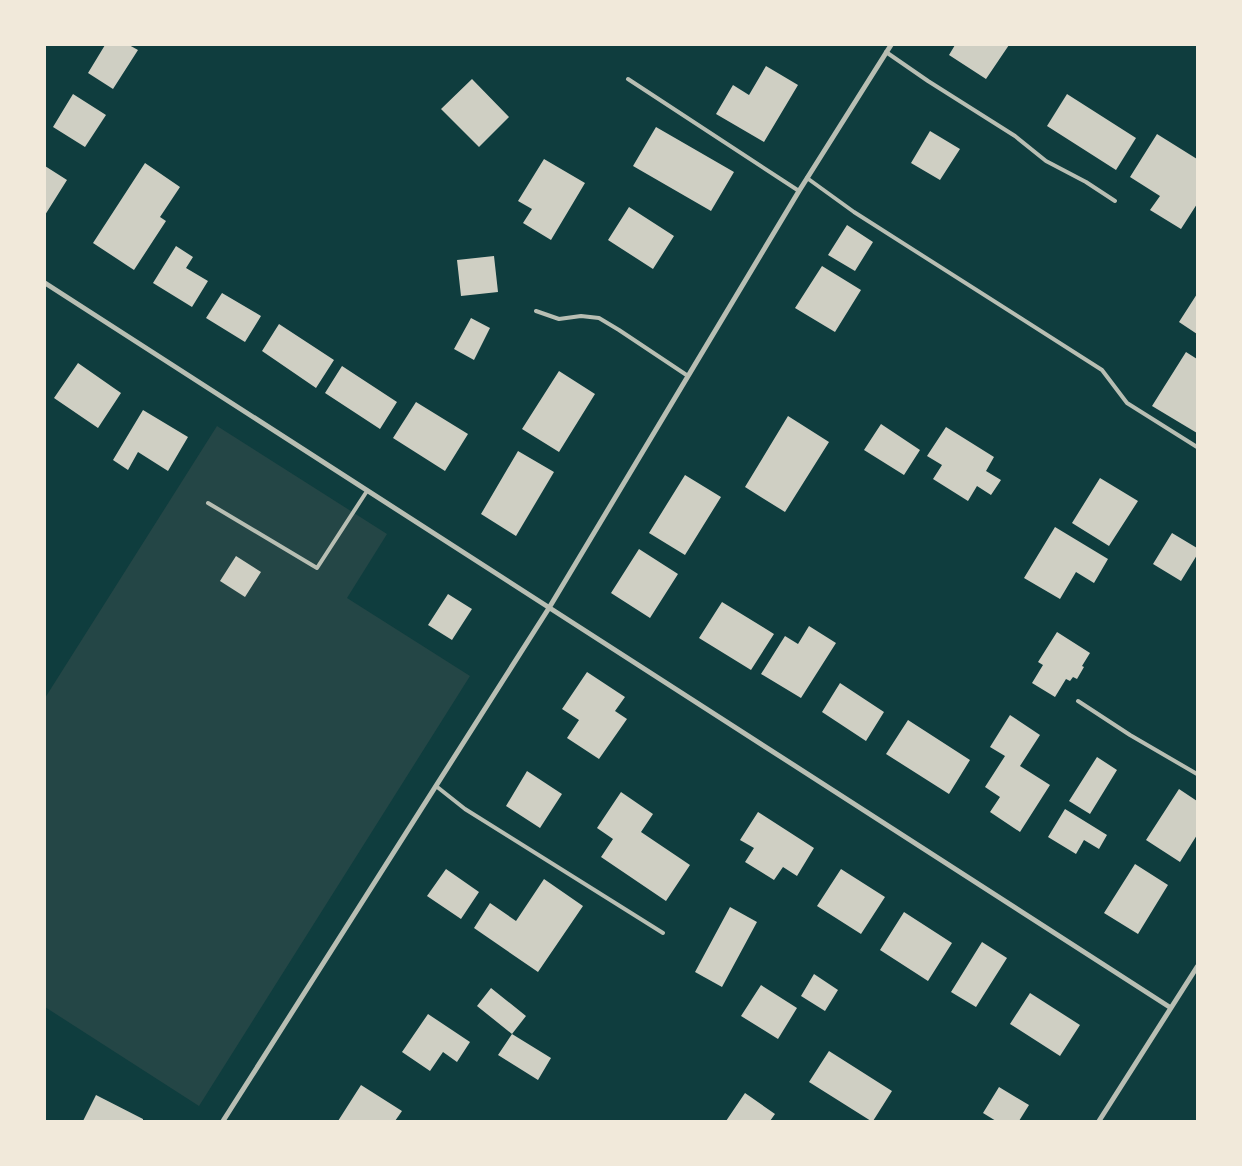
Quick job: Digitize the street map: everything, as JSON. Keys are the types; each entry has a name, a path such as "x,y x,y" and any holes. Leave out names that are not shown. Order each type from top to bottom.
{"street":[{"path":"224,1121 549,608 807,178 891,45"},
{"path":"45,283 1171,1008"},
{"path":"1099,1121 1197,967"}],"lane":[{"path":"886,52 1015,136 1046,161 1086,182 1115,201"},
{"path":"628,79 799,192"},
{"path":"807,178 854,212 1102,370 1127,402 1197,447"},
{"path":"536,311 559,319 581,316 598,318 688,376"},
{"path":"208,503 317,568 367,491"},
{"path":"1078,701 1130,735 1197,774"},
{"path":"436,786 465,809 663,933"}],"shaded area":[{"path":"217,426 387,534 347,598 470,676 199,1106 45,1007 45,698"}],"building":[{"path":"105,45 129,45 138,50 113,89 88,73"},
{"path":"955,45 1009,45 986,79 949,55"},
{"path":"766,66 798,85 764,142 716,114 733,85 749,95"},
{"path":"472,79 509,117 479,147 441,109"},
{"path":"73,94 106,115 85,147 53,127"},
{"path":"1067,94 1136,138 1116,170 1047,126"},
{"path":"656,127 734,172 711,211 633,166"},
{"path":"930,131 960,149 940,180 911,163"},
{"path":"1157,134 1197,159 1197,204 1181,229 1150,210 1160,196 1130,177"},
{"path":"544,159 585,183 551,240 523,223 532,209 518,201"},
{"path":"145,163 180,187 160,217 166,221 134,270 93,243"},
{"path":"45,166 67,180 45,215"},
{"path":"629,207 674,236 653,269 608,240"},
{"path":"847,225 873,242 855,271 828,255"},
{"path":"176,246 193,257 186,268 208,281 192,307 153,283"},
{"path":"494,256 498,292 461,296 457,260"},
{"path":"822,266 861,290 835,332 795,308"},
{"path":"222,293 261,316 245,342 206,318"},
{"path":"1197,294 1197,334 1179,322"},
{"path":"471,318 490,328 474,360 454,349"},
{"path":"279,324 334,360 316,388 262,351"},
{"path":"1186,352 1197,359 1197,433 1152,406"},
{"path":"78,363 121,393 98,428 54,398"},
{"path":"342,366 397,402 380,429 325,393"},
{"path":"559,371 595,394 559,452 522,429"},
{"path":"416,402 468,434 445,471 393,438"},
{"path":"143,410 188,437 168,471 138,452 128,470 113,460"},
{"path":"788,416 829,442 785,512 745,487"},
{"path":"881,424 920,450 904,475 864,450"},
{"path":"946,427 994,457 986,471 1001,480 991,495 977,486 968,501 933,479 942,465 927,456"},
{"path":"518,451 554,472 516,536 481,514"},
{"path":"685,475 721,497 685,555 649,533"},
{"path":"1100,478 1138,501 1109,546 1072,523"},
{"path":"1055,527 1108,559 1094,583 1076,572 1060,599 1024,578"},
{"path":"1172,533 1197,548 1197,555 1181,581 1153,564"},
{"path":"639,549 678,574 650,618 611,593"},
{"path":"236,556 261,572 245,597 220,581"},
{"path":"448,594 472,609 452,640 428,625"},
{"path":"722,602 774,634 751,670 699,638"},
{"path":"809,626 836,643 801,698 761,674 785,636 798,644"},
{"path":"1057,632 1090,653 1077,679 1073,677 1070,681 1066,679 1055,697 1032,683 1043,665 1038,662"},
{"path":"587,672 625,697 615,711 627,719 599,759 567,738 579,720 562,709"},
{"path":"840,683 884,712 866,741 822,712"},
{"path":"1010,715 1040,735 1020,766 1050,785 1020,832 990,812 1000,797 985,787 1005,756 990,747"},
{"path":"908,720 970,760 949,794 886,754"},
{"path":"1097,757 1117,770 1090,814 1069,801"},
{"path":"527,771 562,794 540,828 506,806"},
{"path":"1179,789 1197,801 1197,835 1180,862 1146,840"},
{"path":"621,792 653,814 641,832 690,865 666,901 601,857 613,839 597,828"},
{"path":"1065,809 1107,835 1099,849 1084,840 1076,854 1048,837"},
{"path":"758,812 814,848 797,876 783,867 774,880 745,862 754,848 740,840"},
{"path":"1135,864 1168,885 1138,934 1104,913"},
{"path":"446,869 479,892 461,919 427,896"},
{"path":"841,869 885,897 861,934 817,906"},
{"path":"544,879 583,906 538,972 474,928 490,903 516,921"},
{"path":"730,907 757,922 722,987 695,972"},
{"path":"904,912 952,943 928,981 880,950"},
{"path":"982,942 1007,958 976,1007 951,992"},
{"path":"814,974 838,990 825,1011 801,996"},
{"path":"761,985 797,1008 778,1039 741,1016"},
{"path":"491,988 526,1016 512,1034 477,1006"},
{"path":"1030,993 1080,1025 1060,1056 1010,1024"},
{"path":"428,1014 470,1042 457,1062 443,1052 430,1071 402,1052"},
{"path":"512,1034 551,1058 538,1080 498,1055"},
{"path":"829,1051 892,1091 873,1121 809,1082"},
{"path":"361,1085 402,1111 395,1121 338,1121"},
{"path":"999,1087 1029,1105 1019,1121 996,1121 983,1113"},
{"path":"745,1093 775,1114 770,1121 726,1121"},
{"path":"96,1095 143,1119 143,1121 83,1121"}]}
